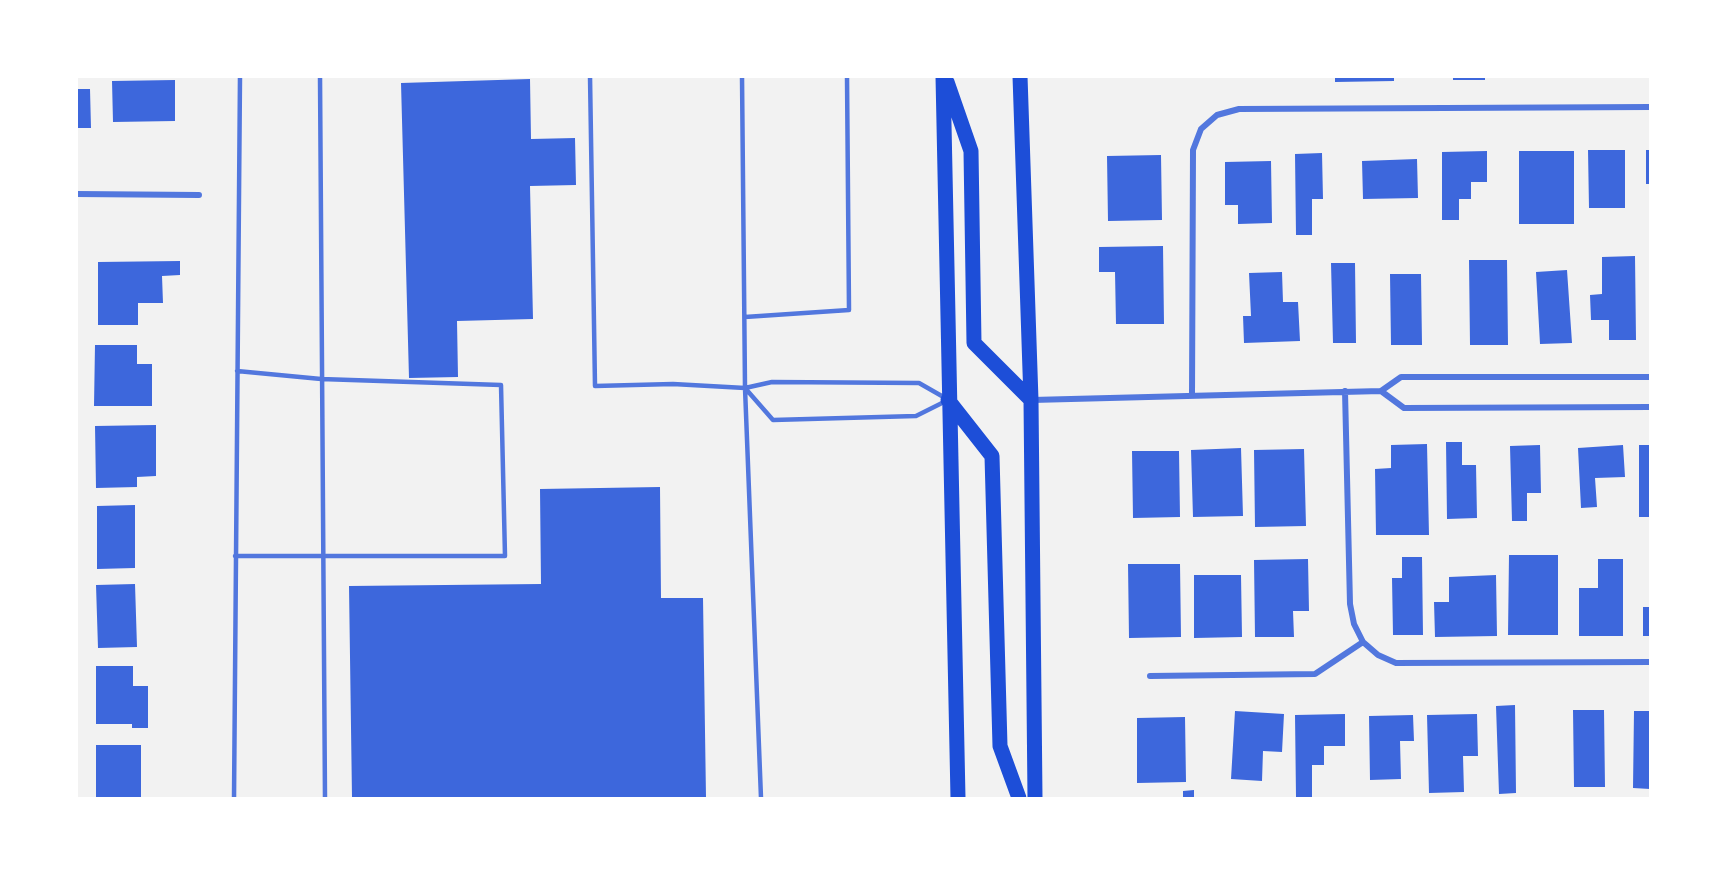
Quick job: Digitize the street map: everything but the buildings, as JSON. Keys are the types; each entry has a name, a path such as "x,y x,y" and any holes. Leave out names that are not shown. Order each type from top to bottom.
{"main road":[{"path":"944,76 948,400 958,798"},
{"path":"944,76 971,151 974,343 1031,400"},
{"path":"1020,76 1031,400 1035,798"},
{"path":"948,400 992,456 1000,746 1019,798"}],"street":[{"path":"1192,396 1193,150 1201,129 1218,115 1239,109 1650,106"},
{"path":"76,194 199,195"},
{"path":"1031,400 1381,391 1401,377 1650,377"},
{"path":"1381,391 1404,408 1650,407"},
{"path":"1346,392 1350,604 1354,624 1363,642 1378,655 1396,663 1650,663"},
{"path":"1150,676 1315,674 1363,642"}],"lane":[{"path":"234,798 240,76"},
{"path":"320,76 325,798"},
{"path":"591,76 596,386 673,384 745,388 771,382 919,383 948,400"},
{"path":"742,76 745,388 761,798"},
{"path":"745,317 849,310 847,76"},
{"path":"235,556 505,556 501,385 321,379 237,371"},
{"path":"745,388 773,420 916,416 948,400"}]}
